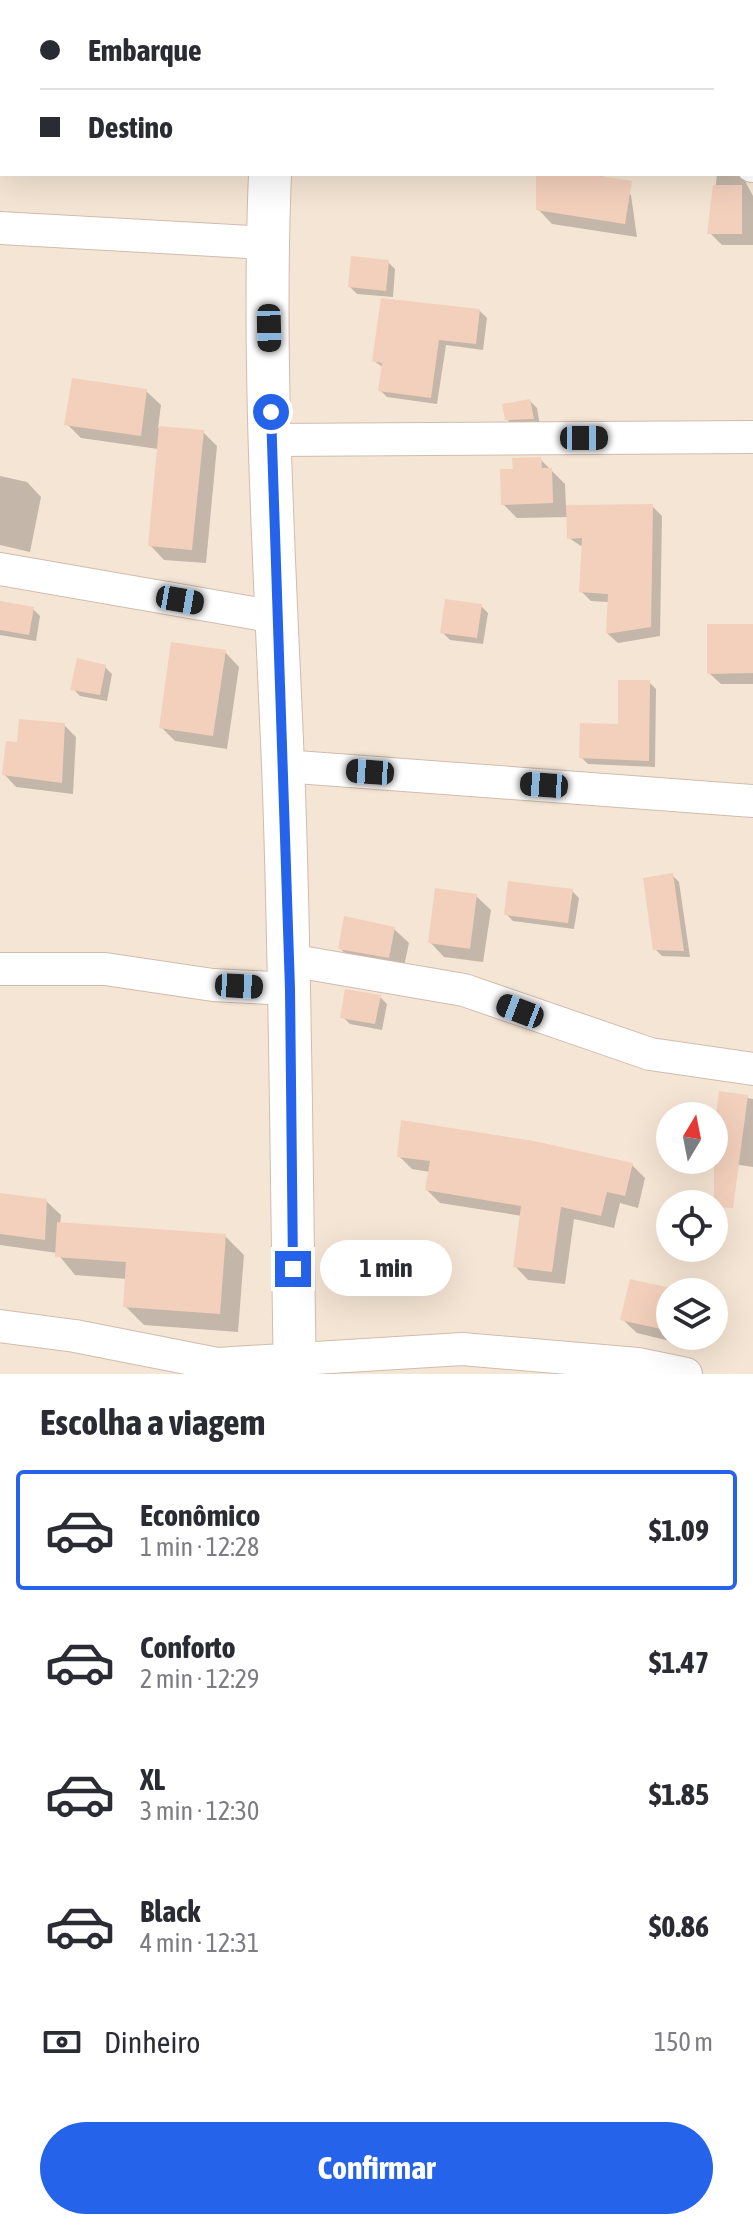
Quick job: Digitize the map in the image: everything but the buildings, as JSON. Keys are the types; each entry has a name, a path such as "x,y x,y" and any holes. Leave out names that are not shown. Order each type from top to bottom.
{"street":[{"path":"270,176 267,243 289,975 294,1368"},
{"path":"0,228 267,243"},
{"path":"272,440 753,437"},
{"path":"0,569 276,617"},
{"path":"283,766 753,801"},
{"path":"0,969 105,969 213,985 289,975 464,990 650,1054 753,1069"},
{"path":"0,1326 75,1336 217,1364 294,1368 462,1349 638,1364 686,1374"}],"shaded area":[{"path":"0,176 753,176 753,1374 0,1374"}],"route":[{"path":"271,412 290,989 293,1269"}]}
